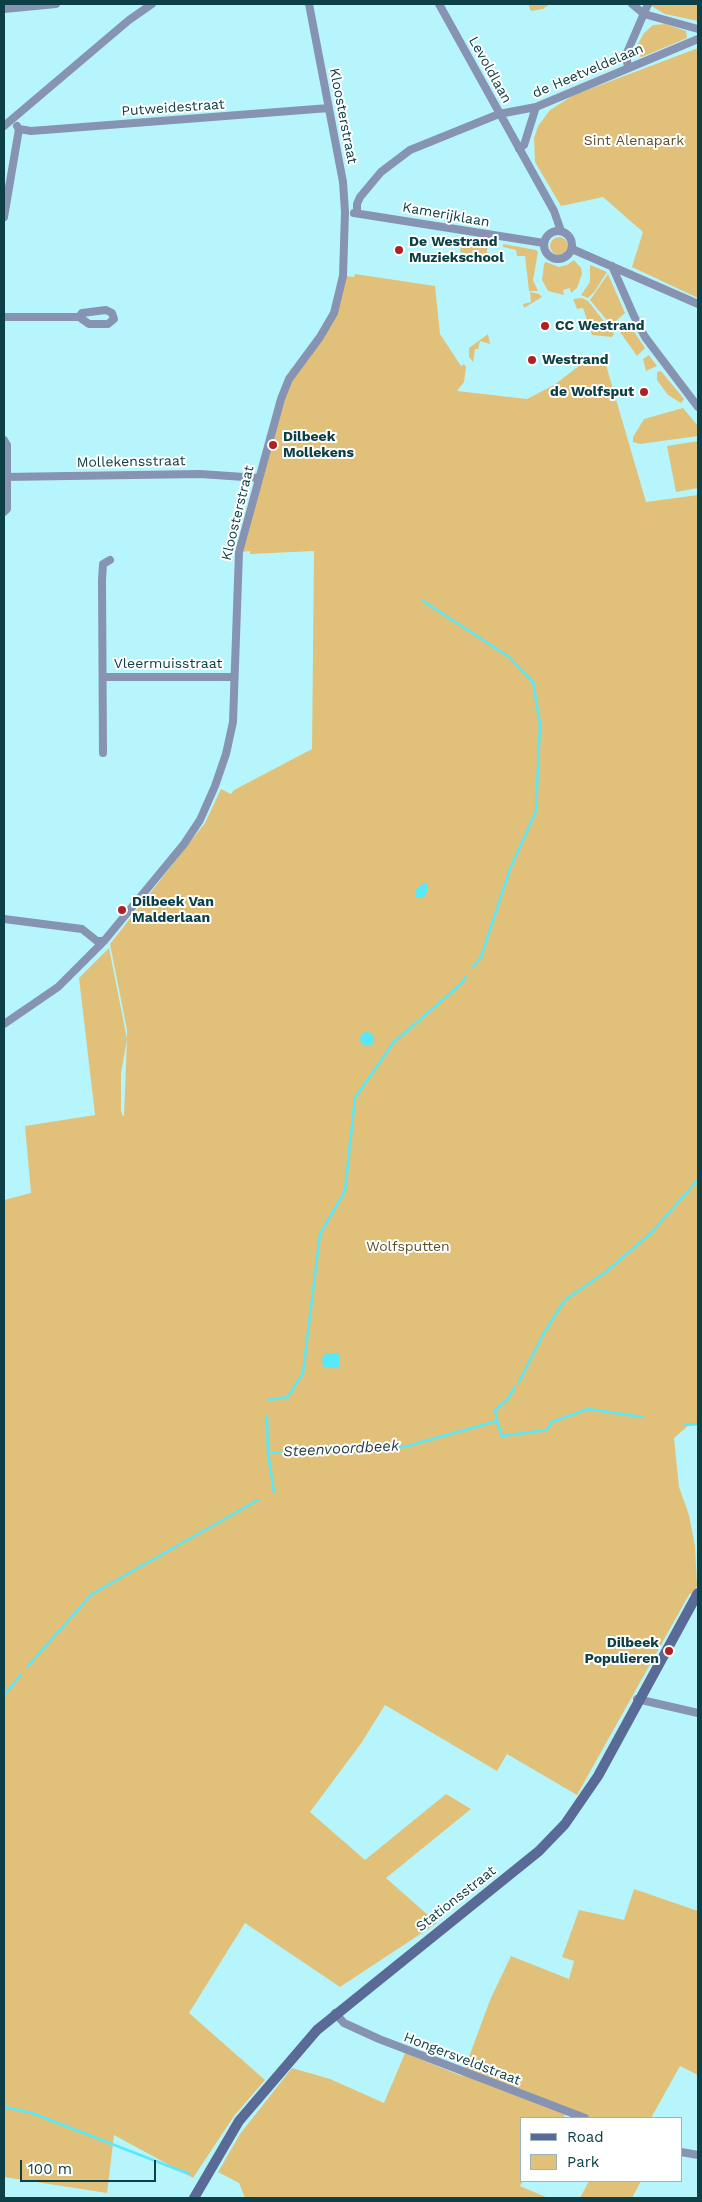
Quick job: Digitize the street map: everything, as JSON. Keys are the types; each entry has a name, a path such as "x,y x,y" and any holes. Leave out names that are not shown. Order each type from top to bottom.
{"street":[{"path":"4,9 56,4"},
{"path":"4,126 129,20 152,4"},
{"name":"Kloosterstraat","path":"4,1024 58,987 104,941 184,844 200,820 215,786 233,722 238,552 281,399 289,379 320,338 334,313 343,276 345,212 343,182 309,4"},
{"name":"Levoldlaan","path":"439,4 554,212 561,231"},
{"path":"632,4 644,14 698,29"},
{"path":"628,67 626,54 648,4"},
{"name":"de Heetveldelaan","path":"357,213 357,204 360,198 382,172 410,150 499,114 536,107 698,39"},
{"path":"519,149 524,145 536,107"},
{"name":"Putweidestraat","path":"19,129 31,131 329,108"},
{"path":"4,217 19,129 12,121"},
{"name":"Kamerijklaan","path":"345,212 544,243"},
{"path":"561,231 571,237 572,249 564,258 554,259 546,252 544,243 550,234 561,231"},
{"path":"572,249 698,304"},
{"path":"612,266 645,336 698,407"},
{"path":"4,316 79,317"},
{"path":"4,440 7,444 5,477 7,509 4,512"},
{"name":"Mollekensstraat","path":"5,477 200,474 259,478"},
{"name":"Vleermuisstraat","path":"102,753 102,580 103,564 110,560"},
{"name":"Vleermuisstraat","path":"103,677 234,677"},
{"path":"4,919 82,929 97,941 104,941"},
{"name":"Stationsstraat","path":"194,2198 239,2121 317,2030 335,2012 539,1851 577,1808 598,1776 637,1700 698,1593"},
{"path":"637,1700 698,1713"},
{"name":"Hongersveldstraat","path":"335,2012 344,2023 379,2040 582,2117"},
{"path":"682,2152 698,2155"}],"green space":[{"path":"528,4 550,4 543,9 531,11"},
{"path":"648,4 698,4 698,21 665,14"},
{"path":"665,24 686,31 687,38 642,57 635,55 635,49 644,33 653,25"},
{"name":"Sint Alenapark","path":"698,48 698,298 632,267 643,232 603,197 561,206 535,162 534,138 538,126 550,110 574,95"},
{"path":"559,237 565,240 568,246 565,252 559,255 553,252 550,246 553,240"},
{"path":"456,239 488,244 486,257 472,258 470,254 460,252 461,246 455,245"},
{"path":"503,244 536,250 538,252 533,280 538,291 529,291 525,256 517,256 516,250 503,247"},
{"path":"574,260 581,268 582,274 577,288 571,293 570,288 563,290 564,295 548,291 542,280 544,264 546,262 559,267 567,265"},
{"path":"590,265 607,272 595,291 588,298 581,295 590,282"},
{"name":"Wolfsputten","path":"355,274 435,286 440,334 461,366 464,364 466,367 464,382 457,391 527,399 554,385 584,362 591,365 604,358 646,502 698,495 698,1425 689,1425 674,1438 679,1487 689,1515 695,1546 697,1586 692,1595 690,1593 577,1795 507,1754 497,1771 385,1705 362,1742 310,1812 365,1860 446,1794 471,1809 386,1878 437,1923 340,1987 245,1923 189,2013 265,2080 234,2116 193,2178 114,2135 107,2193 4,2177 4,1200 31,1193 25,1126 95,1115 79,978 109,948 127,1039 127,1030 110,944 205,823 221,789 231,794 234,790 312,749 314,551 250,554 250,551 239,552 281,399 334,313 343,276 354,277","holes":["127,1039 124,1116 121,1111 121,1073"]},
{"path":"608,274 625,313 611,325 590,300"},
{"path":"530,292 539,294 542,297 524,308 523,304 531,302"},
{"path":"582,298 588,301 614,334 612,337 592,335 583,308 577,309 573,299"},
{"path":"627,327 631,327 645,348 637,356 620,332"},
{"path":"488,334 490,344 480,341 478,349 475,349 473,362 469,357 469,348"},
{"path":"649,355 657,366 646,371 643,359"},
{"path":"661,371 684,399 681,403 668,395 657,380 657,372"},
{"path":"683,408 698,426 698,436 640,444 633,442 633,437 644,419"},
{"path":"698,441 698,488 676,492 667,446"},
{"path":"634,1889 698,1911 698,2075 680,2066 652,2117 590,2117 569,2110 564,2117 520,2117 520,2182 522,2182 520,2186 548,2198 245,2198 239,2183 218,2172 240,2134 292,2068 330,2079 384,2103 405,2053 462,2076 490,2000 511,1956 569,1979 574,1961 562,1957 579,1910 624,1920"},
{"path":"588,2182 640,2182 632,2198 580,2198"}],"water":[{"path":"423,884 427,884 427,891 424,897 416,898 416,889"},
{"path":"367,1032 372,1034 374,1039 372,1044 367,1046 362,1044 360,1039 362,1034"},
{"path":"326,1353 340,1353 340,1368 323,1367 322,1358"}],"waterway":[{"path":"423,601 509,657 533,682 540,724 536,811 510,869 481,957 473,967"},
{"path":"268,1400 288,1397 303,1373 320,1234 345,1191 355,1098 393,1043 462,983 466,977"},
{"path":"519,1382 544,1333 565,1300 607,1271 651,1233 698,1180"},
{"path":"497,1421 495,1410 507,1400 515,1387"},
{"name":"Steenvoordbeek","path":"274,1492 268,1453 404,1447 497,1421 502,1436 547,1430 552,1422 588,1409 642,1417"},
{"path":"267,1416 268,1453"},
{"name":"Steenvoordbeek","path":"684,1425 698,1424"},
{"name":"Steenvoordbeek","path":"28,1666 92,1594 258,1500"},
{"name":"Steenvoordbeek","path":"4,1695 21,1675"},
{"path":"4,2107 32,2113 189,2174"}],"place":[{"name":"De Westrand Muziekschool","path":"399,250"},
{"name":"CC Westrand","path":"545,326"},
{"name":"Westrand","path":"532,360"},
{"name":"de Wolfsput","path":"644,392"},
{"name":"Dilbeek Mollekens","path":"273,445"},
{"name":"Dilbeek Van Malderlaan","path":"122,910"},
{"name":"Dilbeek Populieren","path":"669,1651"}]}
